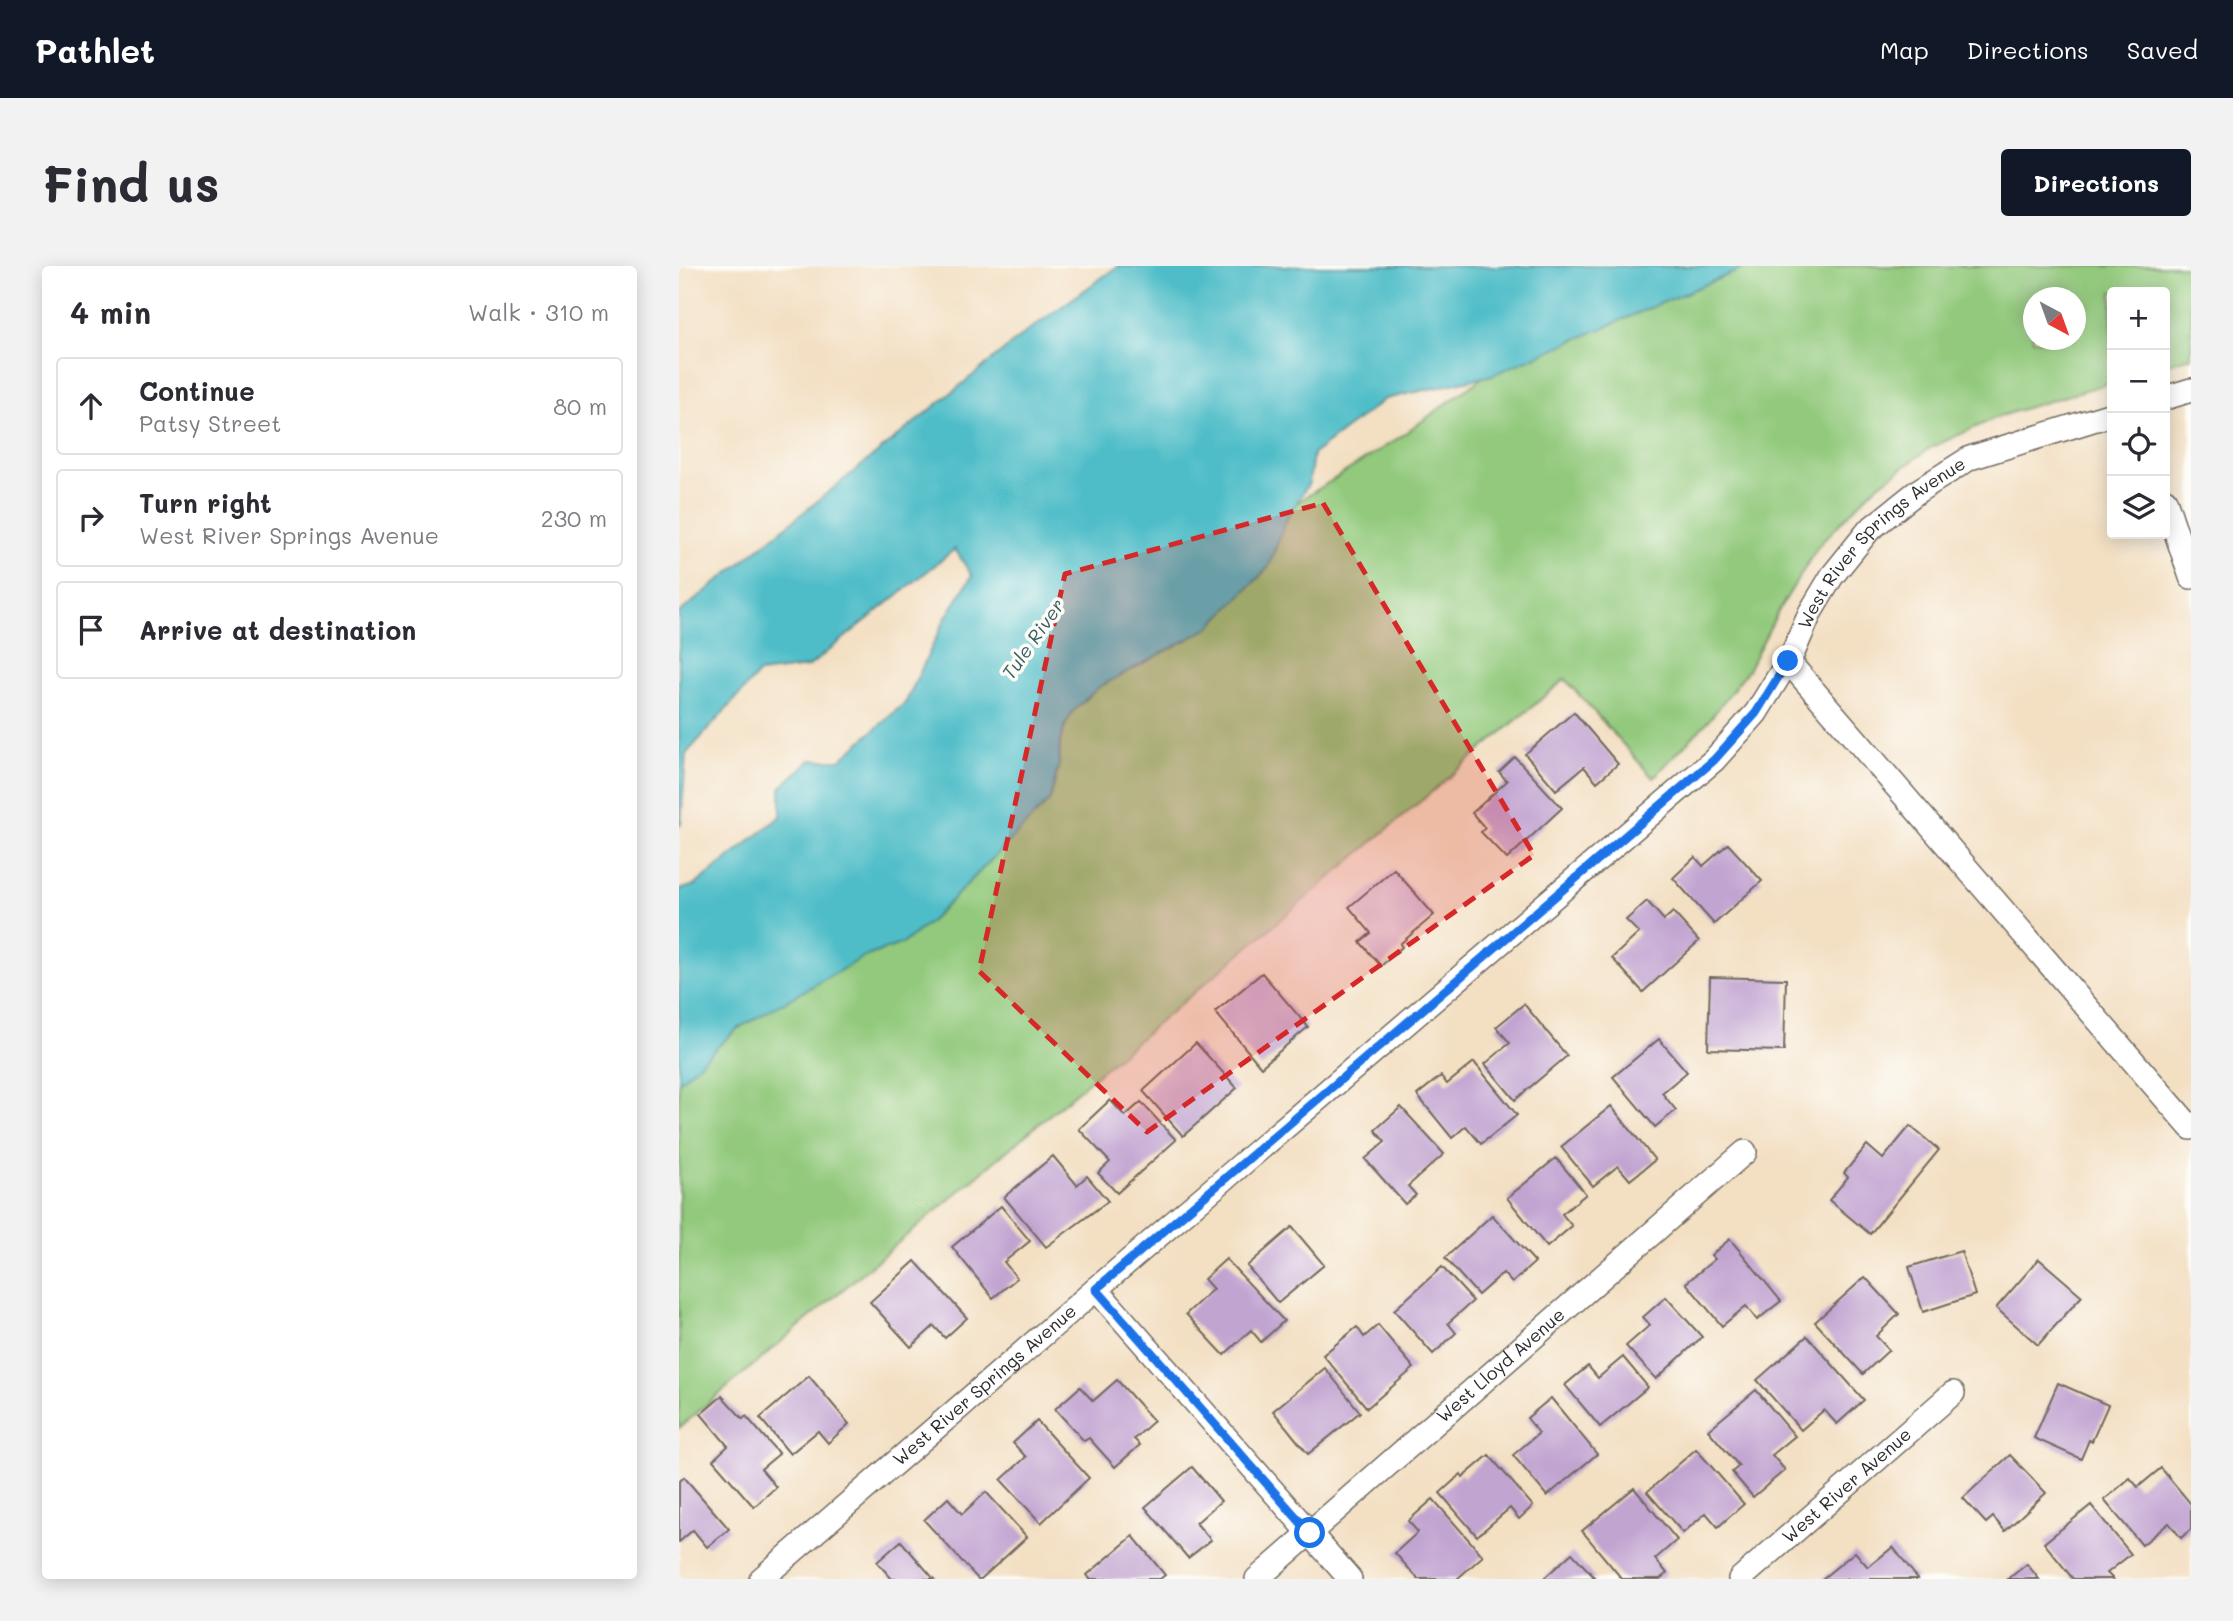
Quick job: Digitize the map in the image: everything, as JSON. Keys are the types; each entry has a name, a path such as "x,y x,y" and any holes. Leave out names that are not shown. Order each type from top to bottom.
{"street":[{"path":"2170,396 2191,390"},
{"name":"West River Springs Avenue","path":"761,1579 1714,760 1756,713 1788,661 1811,611 1832,576 1869,530 1918,491 1970,458 2107,416"},
{"path":"2170,515 2191,577"},
{"path":"1788,661 2191,1128"},
{"name":"West Lloyd Avenue","path":"1257,1579 1745,1152"},
{"path":"1096,1289 1350,1579"},
{"name":"West River Avenue","path":"1740,1579 1953,1393"}],"highlighted area":[{"path":"1323,503 1534,855 1147,1132 979,971 1065,574"}],"green space":[{"path":"1637,266 2191,266 2191,357 2170,363 2170,287 2107,287 2107,384 2000,416 1930,448 1873,489 1819,545 1779,610 1748,670 1709,720 1653,778 1565,679 679,1428 679,1028 1105,625 1400,437"}],"water":[{"name":"Tule River","path":"1118,266 1749,266 1492,375 1385,399 1313,454 1309,483 1287,518 1268,568 1209,628 1099,687 1073,711 1060,742 1059,764 1050,800 931,921 903,943 864,957 737,1029 679,1082 679,890 695,885 781,816 781,787 811,760 840,760 906,702 946,617 972,576 955,549 808,667 759,673 686,754 679,826 679,613 1029,330"}],"building":[{"path":"1574,712 1618,764 1597,782 1584,767 1556,790 1525,754"},
{"path":"1515,757 1562,808 1507,859 1481,832 1485,828 1472,813 1507,781 1499,772"},
{"path":"1728,844 1762,881 1714,924 1673,878 1695,857 1703,866"},
{"path":"1394,869 1434,915 1400,944 1402,947 1381,966 1360,942 1371,933 1349,907"},
{"path":"1647,901 1664,920 1673,912 1699,941 1643,992 1612,958 1639,933 1626,920"},
{"path":"1262,973 1308,1027 1261,1067 1215,1012"},
{"path":"1710,977 1786,979 1784,1051 1708,1049"},
{"path":"1524,1004 1567,1056 1515,1100 1485,1064 1510,1043 1496,1027"},
{"path":"1659,1039 1687,1072 1662,1093 1676,1110 1655,1127 1613,1077"},
{"path":"1196,1043 1237,1088 1183,1136 1143,1091"},
{"path":"1474,1062 1517,1115 1481,1144 1466,1126 1452,1138 1417,1095 1441,1076 1447,1084"},
{"path":"1110,1100 1125,1116 1141,1102 1176,1140 1117,1193 1098,1173 1110,1162 1079,1129"},
{"path":"1611,1106 1655,1160 1630,1180 1618,1166 1593,1186 1561,1147"},
{"path":"1401,1107 1444,1154 1408,1186 1416,1195 1405,1204 1365,1159 1385,1142 1375,1130"},
{"path":"1910,1126 1939,1150 1870,1234 1829,1200 1848,1177 1844,1173 1867,1145 1883,1159"},
{"path":"1053,1156 1077,1185 1087,1176 1108,1201 1046,1247 1004,1197"},
{"path":"1556,1158 1586,1194 1562,1214 1572,1226 1547,1247 1507,1198"},
{"path":"1001,1206 1030,1241 1004,1262 1017,1278 993,1298 952,1247"},
{"path":"1492,1215 1535,1262 1512,1283 1503,1273 1478,1295 1445,1258"},
{"path":"1292,1227 1324,1265 1278,1303 1247,1266"},
{"path":"1730,1239 1781,1301 1757,1320 1746,1306 1722,1326 1686,1283 1715,1259 1711,1255"},
{"path":"1961,1251 1975,1295 1923,1312 1909,1267"},
{"path":"1226,1259 1284,1321 1261,1342 1251,1330 1224,1355 1186,1314 1213,1289 1204,1279"},
{"path":"2039,1259 2082,1296 2038,1345 1996,1308"},
{"path":"915,1261 967,1318 945,1338 934,1326 911,1347 870,1302"},
{"path":"1442,1267 1473,1301 1448,1323 1456,1333 1433,1354 1394,1310"},
{"path":"1865,1277 1899,1314 1876,1336 1889,1350 1863,1374 1815,1322"},
{"path":"1666,1297 1702,1337 1656,1379 1626,1346 1650,1325 1643,1317"},
{"path":"1378,1325 1414,1368 1367,1408 1323,1355 1357,1327 1364,1337"},
{"path":"1807,1336 1864,1400 1837,1424 1824,1410 1801,1430 1757,1380"},
{"path":"1623,1357 1648,1387 1600,1427 1565,1385 1588,1366 1598,1378"},
{"path":"1325,1368 1360,1412 1308,1454 1273,1411"},
{"path":"809,1376 849,1424 828,1443 818,1431 790,1454 760,1418"},
{"path":"1117,1380 1154,1421 1134,1439 1140,1445 1115,1467 1089,1438 1084,1441 1055,1409 1080,1387 1093,1401"},
{"path":"2058,1383 2108,1405 2081,1459 2034,1438"},
{"path":"1756,1390 1795,1436 1772,1455 1785,1470 1753,1497 1732,1472 1739,1466 1708,1430"},
{"path":"722,1396 743,1419 746,1416 779,1454 761,1469 776,1487 754,1507 713,1460 728,1446 701,1414"},
{"path":"1551,1398 1597,1454 1547,1496 1513,1455 1539,1433 1527,1418"},
{"path":"1037,1421 1089,1478 1041,1523 1001,1480 1026,1457 1013,1443"},
{"path":"1696,1449 1744,1504 1718,1527 1706,1513 1683,1533 1647,1492"},
{"path":"1489,1455 1533,1506 1519,1519 1510,1508 1477,1536 1440,1493 1461,1474 1463,1477"},
{"path":"2010,1455 2046,1493 2005,1531 1993,1517 1986,1523 1963,1498"},
{"path":"1192,1467 1221,1501 1196,1523 1211,1540 1188,1558 1145,1507"},
{"path":"2161,1468 2191,1504 2191,1529 2181,1538 2169,1523 2142,1545 2104,1500 2130,1478 2138,1487"},
{"path":"684,1477 729,1529 707,1547 693,1530 679,1542 679,1482"},
{"path":"1634,1488 1677,1540 1655,1559 1667,1573 1660,1579 1622,1579 1582,1531"},
{"path":"986,1492 1027,1537 978,1579 924,1520 948,1498 962,1514"},
{"path":"1433,1499 1483,1556 1457,1579 1418,1579 1395,1553 1418,1532 1408,1521"},
{"path":"2091,1505 2131,1554 2107,1573 2113,1579 2073,1579 2044,1543"},
{"path":"1133,1536 1165,1575 1160,1579 1090,1579 1087,1575"},
{"path":"901,1541 934,1579 892,1579 877,1562"},
{"path":"1893,1547 1918,1579 1822,1579 1855,1552 1868,1567"},
{"path":"1572,1553 1596,1579 1543,1579"},
{"path":"2027,1564 2039,1579 2008,1579"}],"route":[{"path":"1310,1533 1096,1289 1714,760 1756,713 1788,661"}]}
